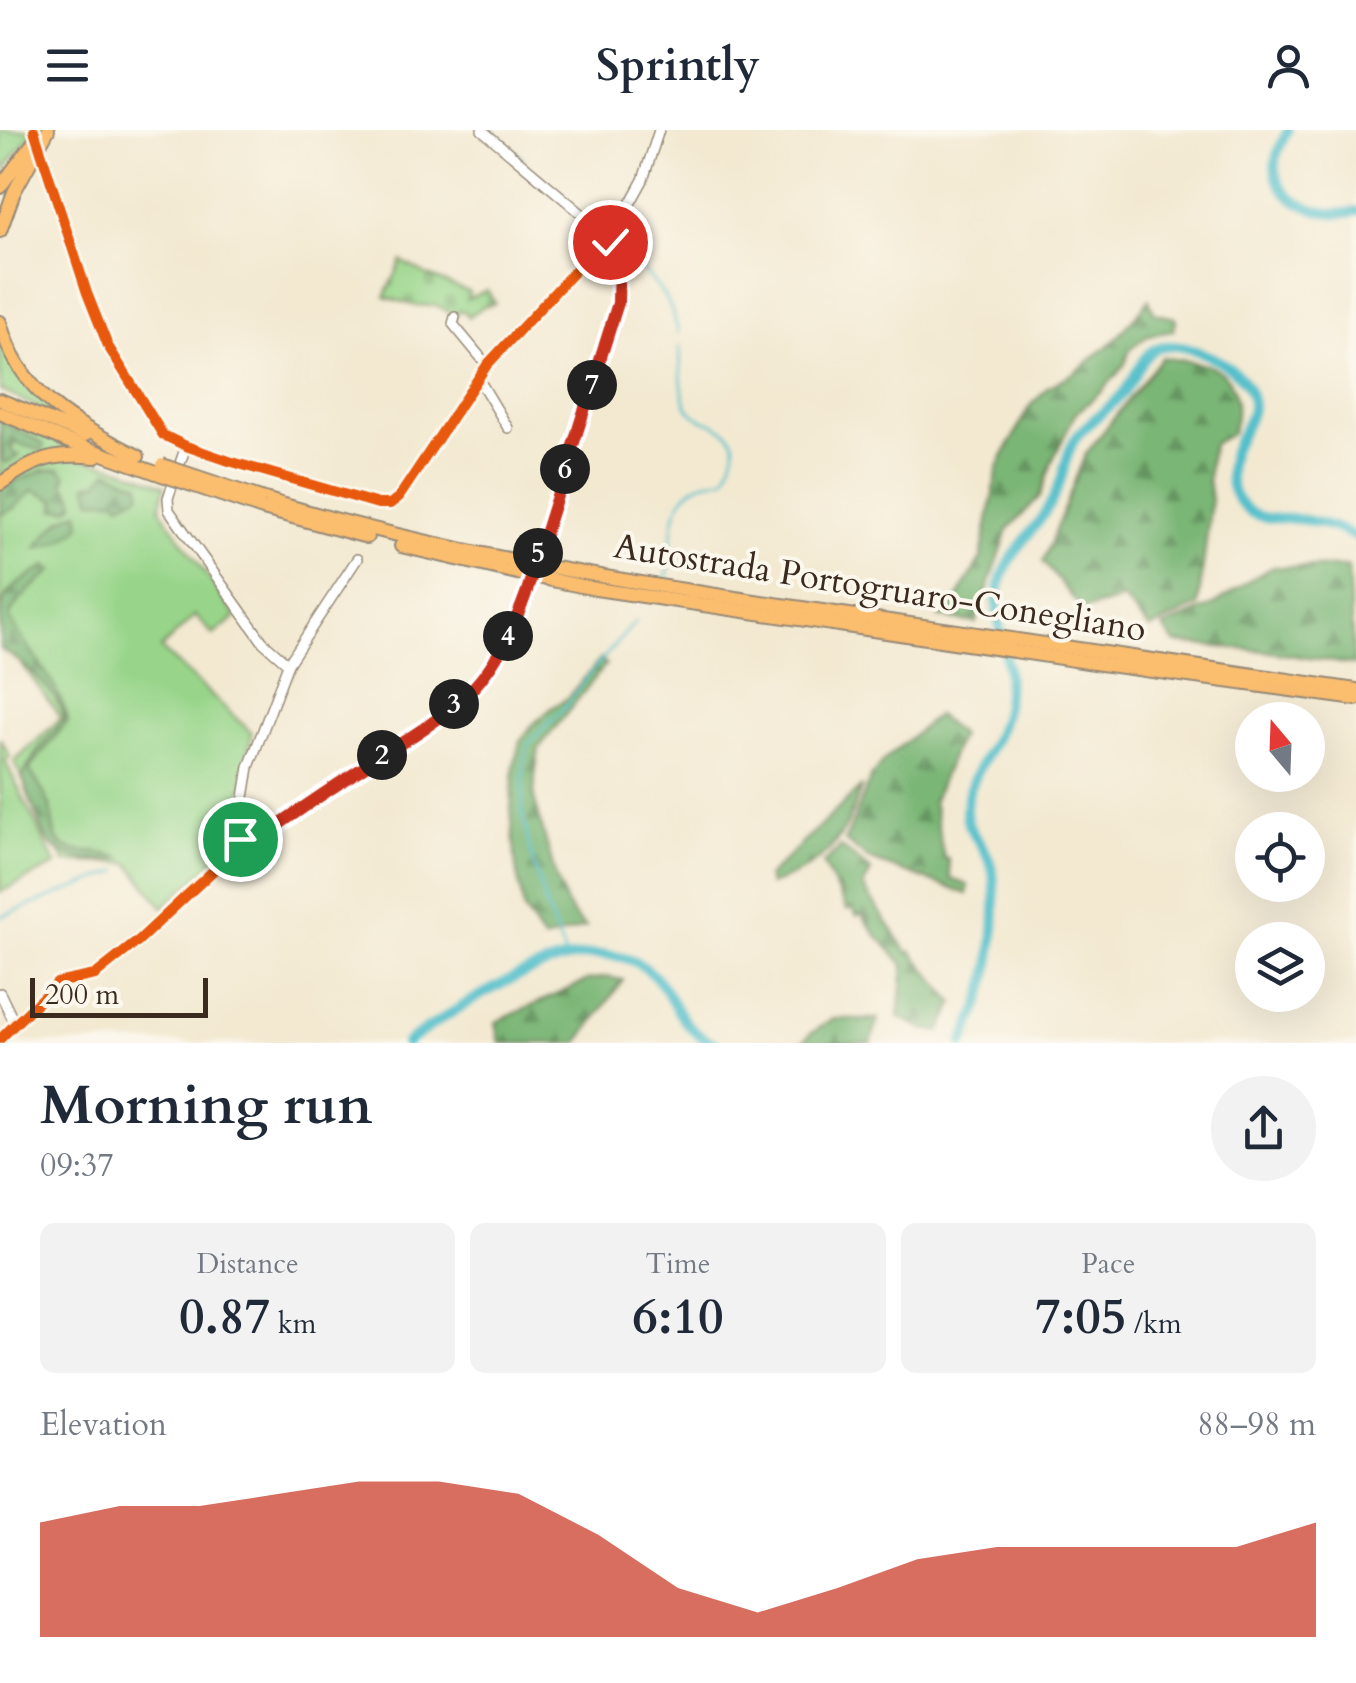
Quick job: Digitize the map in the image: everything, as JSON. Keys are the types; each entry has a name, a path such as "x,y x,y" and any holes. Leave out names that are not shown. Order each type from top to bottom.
{"highway":[{"path":"0,187 41,130"},
{"path":"0,204 41,130"},
{"path":"0,230 41,130"},
{"path":"0,322 23,374 46,400 138,462"},
{"name":"Autostrada Portogruaro-Conegliano","path":"0,400 138,462"},
{"name":"Autostrada Portogruaro-Conegliano","path":"0,412 317,524 517,573 596,589 636,588 907,630 1356,690"},
{"path":"0,484 32,463 65,455 138,462"},
{"name":"Autostrada Portogruaro-Conegliano","path":"1190,670 1356,699"}],"street":[{"path":"0,1038 57,983 95,975 214,870 433,723 480,681 504,644 527,591 618,303 619,259 611,236 601,232 482,130"},
{"path":"42,152 86,293 108,346 163,435 186,446 378,504 390,504 399,498 487,364 611,236 643,180 659,130"},
{"path":"455,317 453,324 487,364"},
{"path":"478,378 508,428"},
{"path":"186,446 168,498 169,510 264,642 288,664"},
{"path":"245,849 240,839 241,816 249,767 288,664 356,559"},
{"path":"0,993 15,1024"}],"green space":[{"path":"0,130 29,130 31,134 0,175"},
{"path":"402,261 469,292 467,299 487,290 495,303 468,317 459,310 456,316 437,306 413,305 385,297"},
{"path":"1149,300 1154,313 1175,318 1173,331 1149,335 1130,349 1117,374 1075,414 1040,496 1008,530 976,623 939,617 959,596 981,558 998,467 1028,409 1048,387 1074,373 1116,339"},
{"path":"0,331 7,350 67,421 0,390"},
{"path":"1162,357 1219,370 1231,385 1236,414 1232,433 1213,444 1209,463 1211,501 1198,606 1150,629 1123,599 1083,610 1043,562 1085,455"},
{"path":"0,417 76,449 36,456 0,477"},
{"path":"2,420 44,445 43,450 15,443 11,447 14,454 20,455 3,461"},
{"path":"70,457 119,468 165,486 160,509 236,617 213,635 195,615 161,649 252,733 233,845 163,907 129,863 65,862 14,762 61,718 0,634 0,487 29,468"},
{"path":"60,469 75,503 68,509 55,509 56,500 33,490 0,515 0,487 44,470"},
{"path":"108,471 140,484 140,494 120,504 117,500 92,500 87,485 99,482"},
{"path":"79,512 81,525 77,530 36,548 60,521"},
{"path":"46,566 53,570 22,597 9,617 50,680 68,721 29,769 49,804 60,843 73,850 121,858 85,859 51,845 22,777 40,747 65,718 55,697 38,678 0,649 2,604 11,590"},
{"path":"1273,567 1348,567 1354,665 1175,643 1163,627 1216,604"},
{"path":"601,659 606,664 539,748 534,798 566,904 586,927 543,940 524,910 516,868 511,809 514,765 520,742 532,725 565,700"},
{"path":"937,715 960,735 933,801 951,879 968,885 967,894 868,859 845,841 870,779 884,760"},
{"path":"0,738 10,757 5,761 56,865 0,892"},
{"path":"862,786 837,842 801,871 770,885 767,877"},
{"path":"841,847 871,871 863,887 908,953 911,951 954,1003 940,1032 899,1017 904,965 861,914 857,916 852,908 847,910 823,864"},
{"path":"588,980 623,980 578,1043 500,1043 496,1022"},
{"path":"833,1019 878,1019 871,1043 802,1043"}],"waterway":[{"path":"491,130 524,159"},
{"path":"1288,130 1276,159 1281,186 1301,204 1315,210 1356,211"},
{"path":"625,238 633,256 667,301 678,333"},
{"path":"963,1043 987,981 994,926 993,872 966,812 971,786 1000,727 1005,706 1008,684 998,594 1008,565 1050,504 1079,434 1123,393 1153,350 1174,346 1200,352 1232,369 1251,397 1251,412 1229,469 1231,487 1240,503 1253,514 1312,521 1356,537"},
{"path":"664,583 679,505 696,486 726,477 735,450 728,433 689,409 682,388 680,347"},
{"path":"567,960 531,854 522,811 524,760 529,743 566,706 636,621"},
{"path":"0,917 119,871"},
{"path":"406,1043 490,990 558,961 592,955 623,958 649,971 691,1028 714,1043"}],"cycle path":[{"path":"34,130 108,346 163,435 229,461 378,504 390,504 399,497 487,365 607,236"},
{"path":"0,1039 57,983 95,975 214,870 433,723 480,681 517,619 608,339 618,291 617,242"}],"route":[{"path":"240,839 245,849 433,723 480,681 504,644 527,591 618,303 619,259 616,242 610,242"}]}
